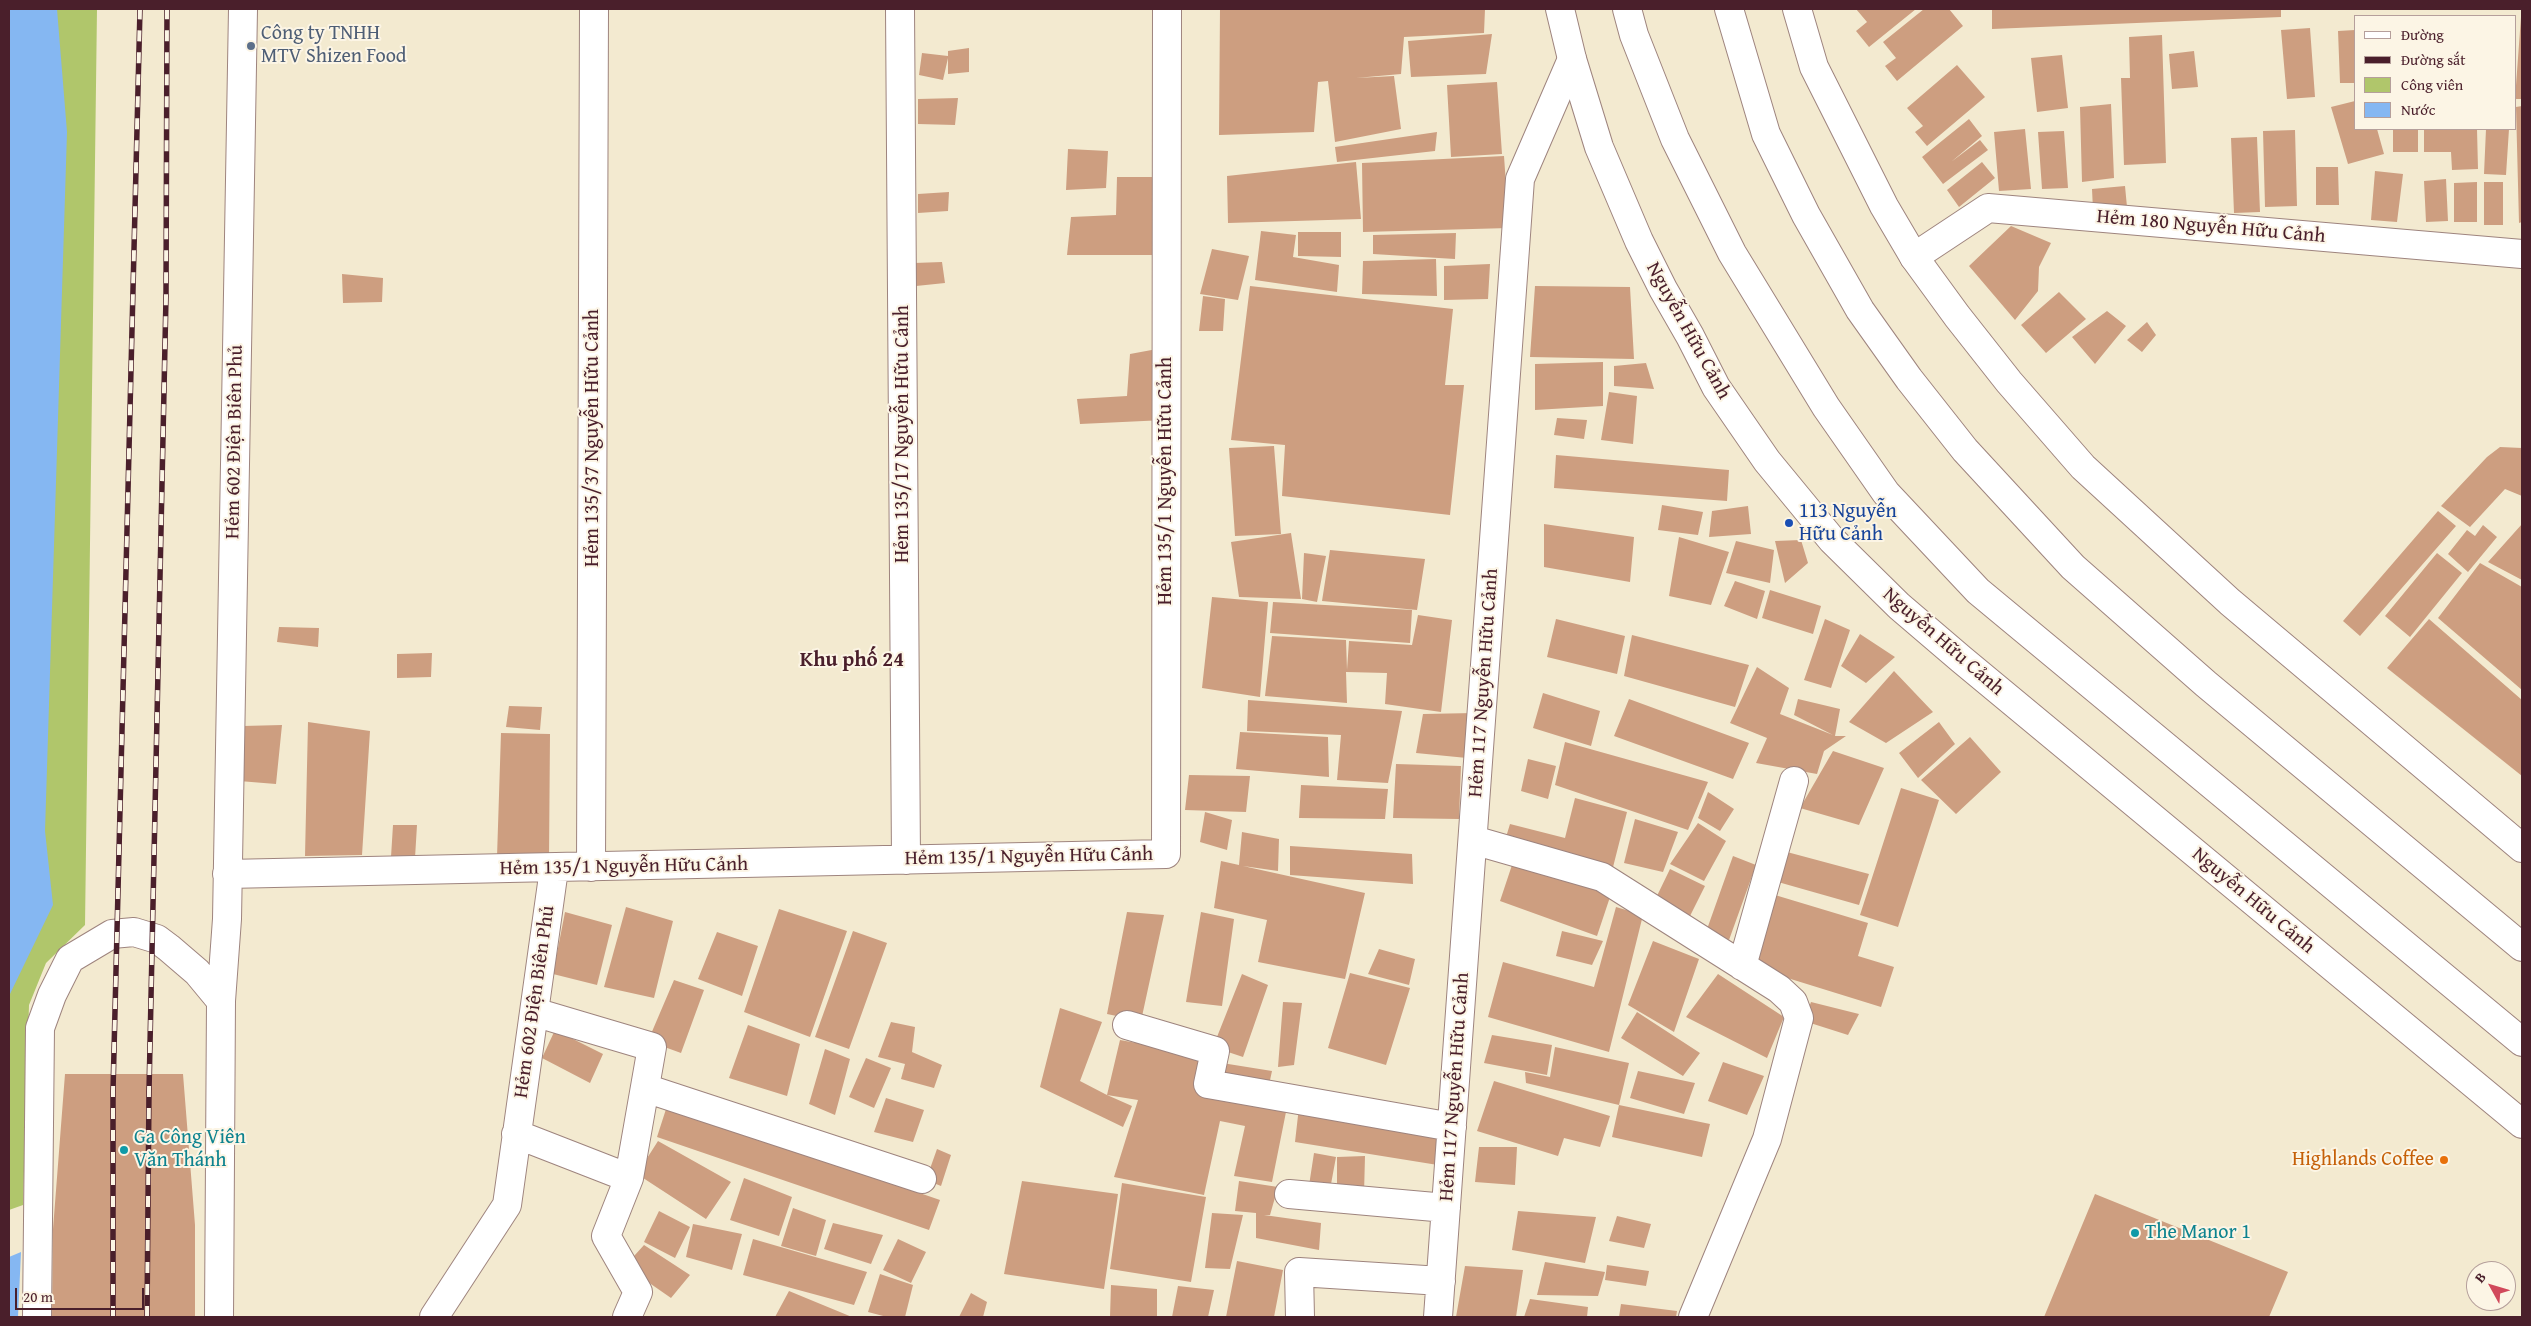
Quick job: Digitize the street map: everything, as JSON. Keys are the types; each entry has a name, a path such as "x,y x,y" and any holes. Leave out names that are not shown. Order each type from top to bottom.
{"main road":[{"name":"Hẻm 602 Điện Biên Phủ","path":"219,1317 221,1001 227,918 243,9"},
{"name":"Hẻm 135/37 Nguyễn Hữu Cảnh","path":"591,867 594,9"},
{"name":"Hẻm 135/17 Nguyễn Hữu Cảnh","path":"900,9 906,860"},
{"name":"Hẻm 135/1 Nguyễn Hữu Cảnh","path":"227,874 554,869 1166,854 1168,9"},
{"name":"Nguyễn Hữu Cảnh","path":"1560,9 1572,59 1600,147 1639,241 1716,387 1767,461 1832,540 1899,606 1961,659 2522,1124"},
{"path":"1627,9 1634,35 1675,139 1732,253 1826,407 1886,493 1978,591 2522,1042"},
{"path":"1729,9 1766,134 1806,215 1860,310 1909,379 1965,450 2081,573 2214,690 2522,947"},
{"path":"1797,9 1814,67 1884,206 1914,258 2003,375 2083,466 2230,602 2522,848"},
{"name":"Hẻm 117 Nguyễn Hữu Cảnh","path":"1438,1317 1520,179 1572,59"},
{"name":"Hẻm 180 Nguyễn Hữu Cảnh","path":"1914,258 1988,208 2522,254"},
{"path":"1742,966 1794,781"},
{"path":"1473,840 1602,877 1779,989 1793,1002 1799,1018 1767,1139 1693,1317"},
{"name":"Hẻm 602 Điện Biên Phủ","path":"434,1317 507,1205 554,869"},
{"path":"36,1317 40,1028 52,995 70,959 112,934 134,932 157,939 169,948 197,972 221,1001"},
{"path":"534,1012 652,1047 628,1178 606,1236 638,1292 627,1317"},
{"path":"1127,1025 1215,1051 1208,1084 1452,1127"},
{"path":"645,1088 922,1179"},
{"path":"516,1134 628,1178"},
{"path":"1289,1194 1446,1208"},
{"path":"1300,1317 1299,1272 1441,1281"}],"green space":[{"path":"9,9 97,9 85,925 46,963 29,1005 23,1205 9,1210"}],"water":[{"path":"9,9 57,9 67,132 45,831 53,905 9,996"},
{"path":"21,1252 18,1317 9,1317 9,1257"}],"building":[{"path":"1220,9 1485,9 1484,33 1404,37 1401,74 1356,78 1394,76 1401,129 1335,142 1328,81 1318,82 1314,132 1219,135"},
{"path":"1856,9 1916,9 1869,47 1856,31 1867,22"},
{"path":"1924,9 1949,9 1963,26 1897,81 1885,66 1896,58 1883,42"},
{"path":"1992,9 2281,9 2281,17 1992,29"},
{"path":"2521,17 2522,99 2516,99"},
{"path":"2310,28 2315,97 2287,99 2281,30"},
{"path":"2354,30 2354,83 2340,83 2338,31"},
{"path":"1492,34 1486,74 1411,77 1408,41"},
{"path":"2162,35 2166,163 2124,165 2121,78 2130,78 2129,37"},
{"path":"969,48 969,72 948,74 948,58 943,80 919,75 922,53 948,56 948,51"},
{"path":"2194,51 2198,87 2172,89 2169,54"},
{"path":"2062,55 2068,108 2037,112 2031,58"},
{"path":"1957,65 1985,97 1927,146 1915,132 1923,126 1907,108"},
{"path":"1497,82 1502,154 1451,157 1447,85"},
{"path":"958,98 955,125 918,124 918,99"},
{"path":"2354,101 2354,130 2377,130 2384,154 2348,164 2331,107"},
{"path":"2111,104 2114,178 2082,182 2080,107"},
{"path":"2522,106 2522,222 2519,223 2516,107"},
{"path":"1969,119 1982,136 1951,162 1980,140 1988,150 1943,184 1922,157"},
{"path":"2025,129 2031,189 1999,191 1994,132"},
{"path":"2295,130 2297,206 2265,207 2263,131"},
{"path":"2393,130 2418,130 2418,152 2393,152"},
{"path":"2424,130 2477,130 2478,169 2452,170 2451,152 2424,152"},
{"path":"2486,130 2509,130 2506,175 2484,174"},
{"path":"2064,131 2068,188 2042,189 2038,132"},
{"path":"1437,132 1435,151 1337,162 1335,147"},
{"path":"2257,137 2260,212 2234,213 2231,138"},
{"path":"1068,149 1108,151 1106,188 1066,190"},
{"path":"1504,156 1509,228 1363,232 1362,163"},
{"path":"1356,162 1361,219 1228,223 1227,176"},
{"path":"1982,162 1995,178 1959,207 1947,190"},
{"path":"2316,167 2338,167 2339,205 2316,205"},
{"path":"2375,171 2403,174 2397,222 2371,220"},
{"path":"1117,177 1163,177 1163,255 1067,255 1071,217 1116,215"},
{"path":"2446,179 2448,221 2426,222 2424,181"},
{"path":"2477,182 2477,222 2454,222 2454,183"},
{"path":"2484,182 2503,182 2503,225 2484,225"},
{"path":"2125,186 2127,207 2093,210 2092,189"},
{"path":"949,192 948,211 918,213 918,194"},
{"path":"2011,226 2051,243 2039,267 2038,291 2015,320 1969,266"},
{"path":"1261,231 1296,235 1293,257 1339,265 1337,292 1255,280"},
{"path":"1298,232 1341,232 1341,257 1298,256"},
{"path":"1456,233 1455,259 1373,254 1373,235"},
{"path":"1212,249 1249,256 1238,300 1200,294"},
{"path":"1436,259 1437,296 1362,294 1363,261"},
{"path":"942,262 945,283 916,286 914,263"},
{"path":"1490,264 1488,299 1444,300 1444,266"},
{"path":"342,274 383,278 382,302 343,303"},
{"path":"1250,286 1453,309 1445,385 1464,385 1450,515 1282,496 1285,445 1231,440"},
{"path":"1535,286 1630,287 1634,359 1530,357"},
{"path":"2059,292 2086,319 2046,353 2021,325"},
{"path":"1203,296 1225,299 1223,331 1199,331"},
{"path":"2107,311 2126,326 2095,364 2072,337"},
{"path":"2147,322 2156,335 2142,352 2127,340"},
{"path":"1157,349 1165,420 1080,424 1077,399 1127,396 1130,354"},
{"path":"1603,362 1603,406 1535,410 1535,364"},
{"path":"1646,363 1654,389 1614,386 1614,366"},
{"path":"1609,392 1637,396 1633,444 1601,440"},
{"path":"1557,418 1587,420 1584,439 1554,435"},
{"path":"1274,446 1281,534 1235,536 1229,448"},
{"path":"2500,447 2522,448 2522,496 2505,489 2470,527 2441,506 2487,457"},
{"path":"1556,455 1729,470 1727,501 1554,488"},
{"path":"1662,505 1703,512 1698,535 1658,530"},
{"path":"1748,506 1751,534 1709,537 1712,511"},
{"path":"2438,511 2456,526 2360,636 2343,621"},
{"path":"1544,524 1634,537 1630,582 1544,567"},
{"path":"2522,524 2522,580 2488,562"},
{"path":"2483,525 2497,537 2468,572 2448,554 2467,530 2475,536"},
{"path":"1291,533 1301,599 1239,597 1231,542"},
{"path":"1679,537 1729,552 1711,605 1669,596"},
{"path":"1801,540 1808,563 1785,583 1775,541"},
{"path":"1736,541 1774,550 1770,583 1726,573"},
{"path":"1330,550 1425,559 1417,610 1322,601"},
{"path":"1304,553 1326,556 1317,602 1302,599"},
{"path":"2437,553 2462,573 2410,637 2385,616"},
{"path":"2480,563 2522,587 2522,690 2438,618"},
{"path":"1735,581 1765,591 1757,619 1724,606"},
{"path":"1770,590 1821,606 1813,634 1762,618"},
{"path":"1212,597 1268,602 1260,697 1202,688"},
{"path":"1273,602 1412,610 1410,643 1270,633"},
{"path":"1418,615 1452,620 1441,712 1385,704 1387,673 1346,672 1347,703 1265,696 1272,636 1346,640 1347,670 1349,641 1412,645"},
{"path":"1556,619 1625,636 1617,674 1547,657"},
{"path":"1825,619 1850,630 1831,688 1804,680"},
{"path":"2429,619 2522,700 2522,776 2387,668"},
{"path":"279,627 319,628 318,647 277,642"},
{"path":"1860,634 1895,657 1866,683 1841,666"},
{"path":"1632,635 1749,665 1735,707 1624,676"},
{"path":"432,653 431,677 397,678 397,654"},
{"path":"1757,667 1789,688 1780,714 1833,735 1794,715 1798,699 1840,709 1835,736 1846,736 1824,751 1817,774 1756,763 1767,738 1730,723"},
{"path":"1894,671 1933,712 1886,743 1849,722"},
{"path":"1543,693 1600,711 1591,746 1533,728"},
{"path":"1629,699 1749,743 1733,779 1614,736"},
{"path":"1248,700 1402,711 1388,783 1337,780 1341,735 1247,731"},
{"path":"509,706 542,707 540,730 506,727"},
{"path":"1474,713 1467,758 1416,753 1423,714"},
{"path":"308,722 370,731 362,855 305,856"},
{"path":"1939,722 1955,744 1918,778 1899,753"},
{"path":"282,725 276,784 239,781 243,726"},
{"path":"1240,732 1328,737 1329,777 1236,769"},
{"path":"501,733 550,734 549,859 497,857"},
{"path":"1970,737 2001,772 1956,814 1921,780"},
{"path":"1565,742 1708,782 1688,830 1555,785"},
{"path":"1833,751 1884,768 1859,825 1800,808"},
{"path":"1528,759 1556,766 1548,799 1521,791"},
{"path":"1396,764 1461,766 1459,819 1393,818"},
{"path":"1189,775 1250,776 1246,812 1185,810"},
{"path":"1301,785 1388,789 1385,819 1299,818"},
{"path":"1901,788 1939,800 1898,927 1860,915"},
{"path":"1708,792 1734,809 1720,831 1698,818"},
{"path":"1575,798 1627,812 1611,875 1503,847 1510,824 1565,838"},
{"path":"1205,812 1232,820 1227,850 1200,842"},
{"path":"1635,819 1678,832 1663,872 1624,863"},
{"path":"1698,823 1726,841 1704,881 1670,864"},
{"path":"393,825 417,825 415,858 391,857"},
{"path":"1242,832 1279,839 1278,871 1243,866 1365,893 1345,979 1258,962 1267,920 1214,908 1221,861 1239,865"},
{"path":"1290,846 1412,854 1413,884 1290,875"},
{"path":"1787,852 1869,874 1859,905 1778,882"},
{"path":"1733,856 1756,865 1729,940 1706,932"},
{"path":"1514,859 1611,894 1597,936 1500,901"},
{"path":"1670,869 1705,886 1689,918 1655,900"},
{"path":"1775,895 1868,923 1858,956 1894,967 1881,1007 1752,967"},
{"path":"626,907 673,921 654,998 604,987"},
{"path":"1616,907 1643,915 1609,1052 1488,1017 1503,962 1594,987"},
{"path":"779,909 847,931 810,1037 744,1012"},
{"path":"565,912 612,925 597,985 553,974"},
{"path":"1127,912 1164,915 1141,1021 1107,1014"},
{"path":"1201,912 1234,919 1222,1006 1186,1002"},
{"path":"853,931 887,943 849,1049 815,1037"},
{"path":"1562,931 1603,941 1592,965 1556,956"},
{"path":"717,932 758,946 742,996 698,979"},
{"path":"1653,941 1699,959 1674,1032 1628,1005"},
{"path":"1379,949 1415,959 1409,985 1368,974"},
{"path":"1350,973 1410,988 1386,1065 1328,1048"},
{"path":"1242,974 1268,985 1243,1057 1213,1047"},
{"path":"1718,974 1784,1017 1767,1058 1686,1017"},
{"path":"674,980 704,990 681,1053 648,1041"},
{"path":"1283,1002 1302,1003 1294,1065 1278,1067"},
{"path":"1811,1002 1859,1014 1848,1035 1804,1021"},
{"path":"1060,1008 1102,1022 1080,1081 1132,1106 1123,1127 1040,1087"},
{"path":"1637,1012 1700,1053 1683,1076 1621,1038"},
{"path":"891,1022 915,1027 912,1052 942,1065 934,1088 901,1079 905,1064 878,1057"},
{"path":"748,1025 800,1044 787,1096 729,1078"},
{"path":"555,1030 603,1054 590,1083 542,1058"},
{"path":"1492,1035 1552,1045 1547,1075 1484,1063"},
{"path":"1120,1040 1203,1055 1198,1089 1286,1112 1272,1182 1234,1176 1245,1126 1220,1121 1204,1195 1114,1177 1138,1100 1107,1095"},
{"path":"1555,1047 1629,1063 1619,1105 1526,1083 1525,1072 1550,1077"},
{"path":"825,1049 850,1059 835,1115 809,1104"},
{"path":"866,1058 891,1068 874,1108 849,1097"},
{"path":"1723,1062 1764,1076 1747,1115 1708,1101"},
{"path":"1222,1063 1272,1071 1267,1094 1214,1084"},
{"path":"1638,1071 1695,1083 1684,1114 1630,1098"},
{"name":"Ga Công Viên Văn Thánh","path":"65,1074 183,1074 195,1225 195,1317 52,1317 53,1229"},
{"path":"1494,1081 1610,1116 1600,1147 1564,1138 1558,1156 1477,1131"},
{"path":"886,1098 924,1110 913,1142 874,1132"},
{"path":"1619,1105 1710,1124 1702,1157 1612,1137"},
{"path":"667,1106 940,1200 929,1230 657,1137"},
{"path":"1299,1107 1451,1133 1444,1166 1295,1142"},
{"path":"658,1141 731,1182 706,1219 637,1174"},
{"path":"1479,1147 1517,1147 1515,1185 1475,1182"},
{"path":"937,1149 951,1155 941,1186 926,1180"},
{"path":"1314,1153 1336,1157 1329,1195 1308,1192"},
{"path":"1365,1156 1364,1194 1337,1192 1337,1157"},
{"path":"744,1178 792,1197 779,1236 730,1220"},
{"path":"1022,1181 1118,1194 1104,1289 1004,1274"},
{"path":"1239,1181 1278,1187 1270,1215 1264,1215 1321,1223 1319,1250 1256,1238 1256,1213 1235,1211"},
{"path":"1122,1183 1206,1197 1191,1282 1110,1269"},
{"name":"The Manor 1","path":"2095,1194 2288,1272 2269,1317 2044,1317"},
{"path":"793,1208 826,1220 816,1256 781,1246"},
{"path":"659,1211 690,1227 675,1258 644,1242"},
{"path":"1518,1211 1596,1217 1585,1263 1512,1250"},
{"path":"1212,1213 1243,1215 1230,1269 1205,1268"},
{"path":"1617,1216 1651,1224 1644,1248 1609,1241"},
{"path":"833,1223 883,1235 871,1264 824,1249"},
{"path":"693,1224 742,1234 732,1270 686,1257"},
{"path":"753,1239 867,1272 854,1305 743,1275"},
{"path":"898,1239 926,1252 911,1283 883,1270"},
{"path":"644,1245 690,1275 671,1298 625,1266"},
{"path":"1237,1261 1283,1270 1274,1317 1226,1317"},
{"path":"1545,1262 1605,1272 1598,1296 1537,1295"},
{"path":"1607,1265 1649,1271 1646,1286 1605,1280"},
{"path":"1465,1266 1523,1270 1516,1317 1456,1317"},
{"path":"880,1274 913,1285 905,1317 887,1317 868,1312"},
{"path":"1111,1285 1157,1289 1157,1317 1110,1317"},
{"path":"1178,1286 1214,1290 1208,1317 1172,1317"},
{"path":"789,1291 852,1317 775,1317"},
{"path":"971,1293 987,1302 983,1317 959,1317"},
{"path":"1530,1299 1588,1307 1587,1317 1524,1317"},
{"path":"1621,1304 1677,1311 1676,1317 1619,1317"}],"railway":[{"path":"113,1317 113,1091 140,9"},
{"path":"147,1317 149,1091 166,297 167,9"}],"place":[{"name":"Công ty TNHH MTV Shizen Food","path":"251,46"},
{"name":"113 Nguyễn Hữu Cảnh","path":"1789,523"},
{"name":"Ga Công Viên Văn Thánh","path":"124,1150"},
{"name":"Highlands Coffee","path":"2444,1160"},
{"name":"The Manor 1","path":"2135,1233"}],"district":[{"name":"Khu phố 24","path":"852,661"}]}
